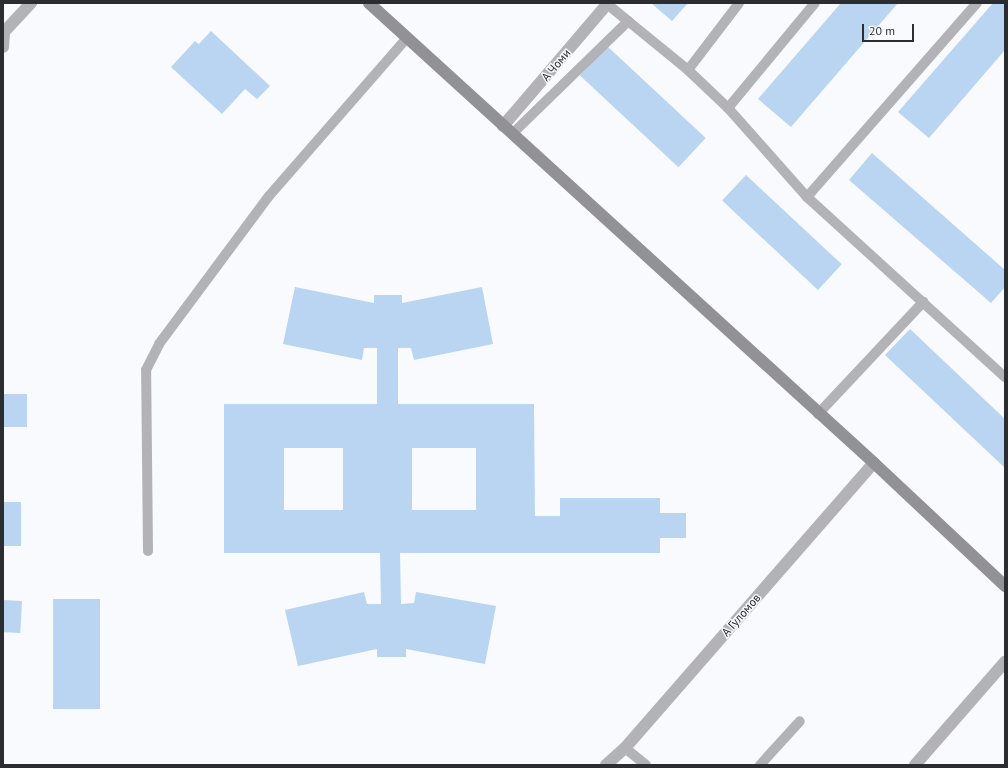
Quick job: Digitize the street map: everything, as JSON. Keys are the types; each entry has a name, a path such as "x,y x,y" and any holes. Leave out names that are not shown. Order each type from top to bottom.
{"street":[{"path":"3,47 4,32 31,3"},
{"name":"А Чоми","path":"508,130 608,4"},
{"path":"373,5 407,38 818,414 1003,580"},
{"name":"А Гуломов","path":"606,765 625,748 874,463"},
{"path":"915,765 1005,662"}],"lane":[{"path":"688,70 739,3"},
{"path":"728,108 815,3"},
{"path":"808,197 977,3"},
{"path":"608,4 688,70 728,108 808,197 1005,377"},
{"path":"508,130 628,21"},
{"path":"148,551 146,370 159,344 268,196 407,38"},
{"path":"818,414 923,302"},
{"path":"760,765 800,721"},
{"path":"625,748 646,765"}],"building":[{"path":"651,3 688,3 672,21"},
{"path":"841,3 898,3 791,127 758,99"},
{"path":"993,3 1005,3 1005,50 929,138 898,112"},
{"path":"211,31 270,86 257,99 245,89 222,114 171,67 195,41 199,44"},
{"path":"607,46 706,138 678,167 580,75"},
{"path":"872,153 1005,270 1005,287 991,303 849,180"},
{"path":"746,175 842,264 818,290 722,201"},
{"path":"295,287 374,303 374,295 402,295 402,303 482,287 493,344 414,360 411,348 398,348 398,404 534,404 535,516 560,516 560,498 660,498 660,513 686,513 686,538 660,538 660,553 400,553 401,604 414,603 416,592 496,606 485,664 406,649 406,657 377,657 377,649 298,666 285,610 364,592 367,604 381,604 380,553 224,553 224,404 377,404 377,348 364,348 362,360 283,344","holes":["284,448 343,448 343,510 284,510","412,448 476,448 476,510 412,510"]},
{"path":"910,329 1005,419 1005,468 885,355"},
{"path":"3,394 27,394 27,427 3,427"},
{"path":"3,502 21,502 21,546 3,546"},
{"path":"53,599 100,599 100,709 53,709"},
{"path":"3,600 22,601 20,633 3,632"}]}
